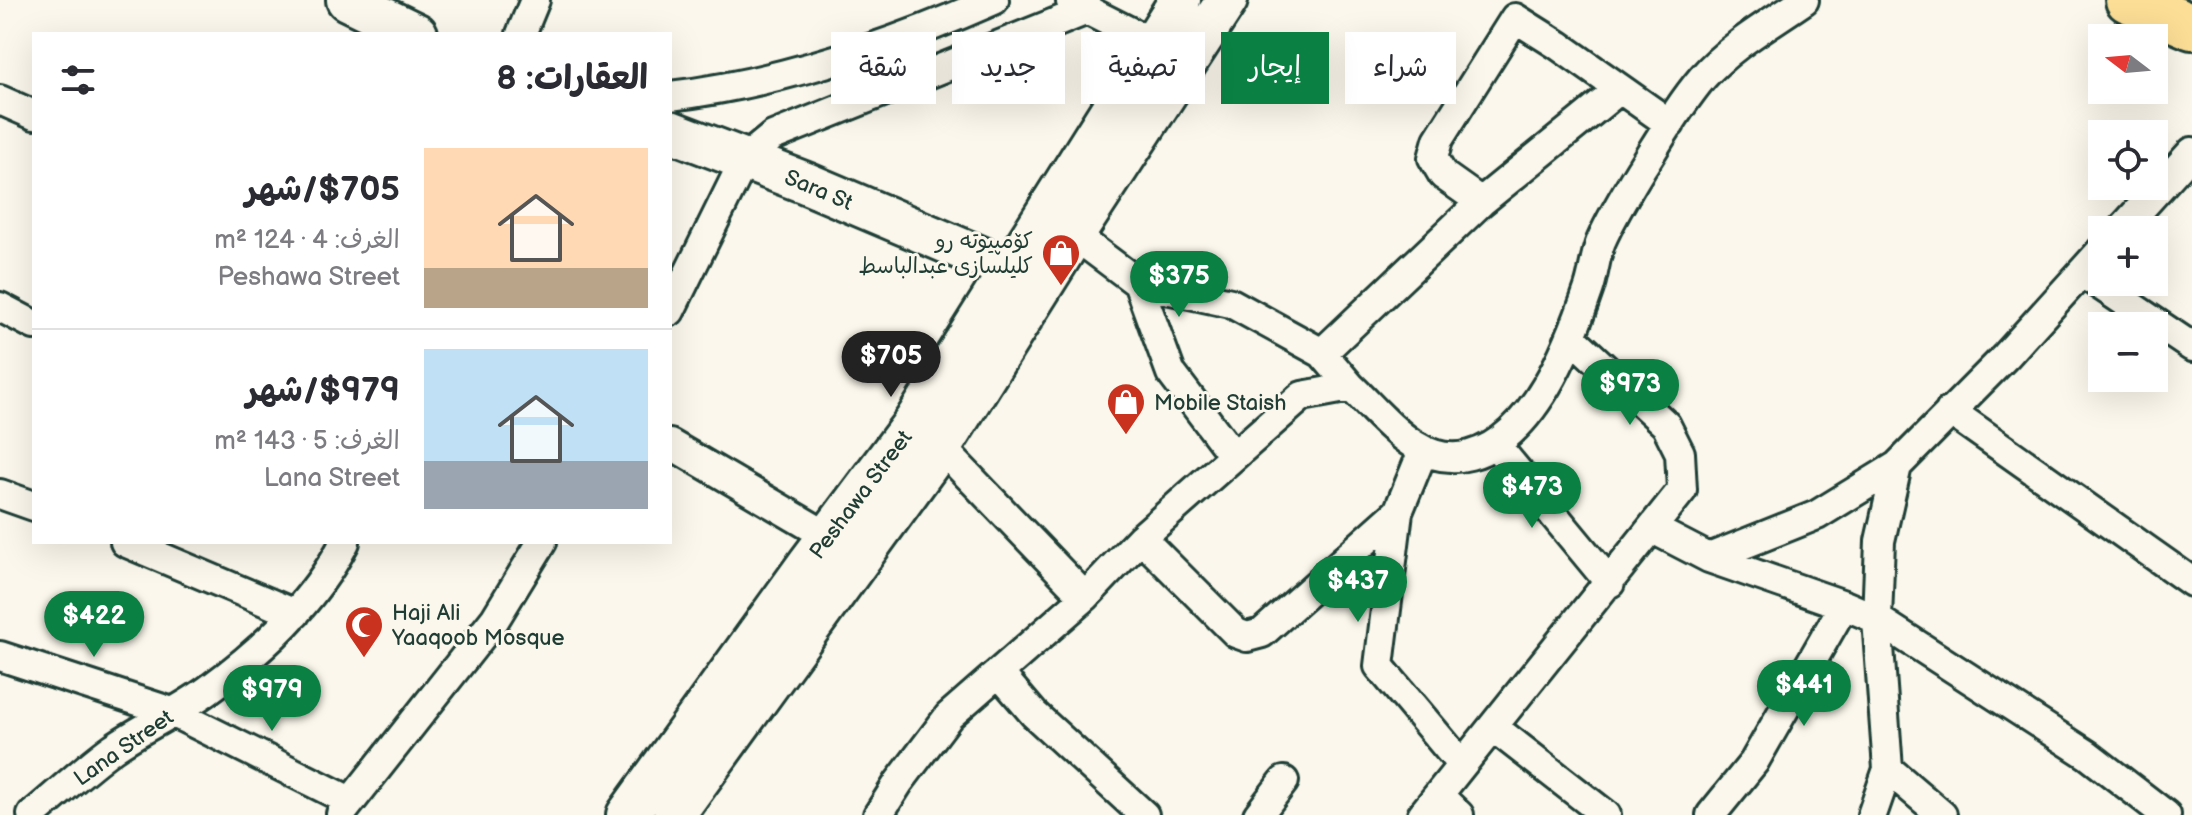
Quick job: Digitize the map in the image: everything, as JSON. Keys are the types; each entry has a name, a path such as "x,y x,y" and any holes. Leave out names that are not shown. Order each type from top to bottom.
{"highway":[{"path":"2128,0 2192,27"}],"main road":[{"path":"347,0 413,32"},
{"name":"Peshawa Street","path":"1159,32 1180,0"},
{"name":"Peshawa Street","path":"674,815 928,434 1074,235 1227,0"},
{"name":"Peshawa Street","path":"627,815 829,537 928,434 1011,270 1114,104"},
{"name":"Sara St","path":"672,132 1011,270"}],"street":[{"path":"522,32 535,0"},
{"path":"672,96 709,91 816,65 944,22 994,0"},
{"path":"1074,235 1138,283 1231,303 1322,353 1351,387 1423,451 1448,458 1471,455 1495,444 1521,421 1543,391 1572,338 1600,243 1640,170 1704,76 1723,58 1804,0"},
{"path":"672,307 745,159 773,136 1077,5 1130,32"},
{"path":"1481,202 1443,175 1433,158 1438,140 1515,18 1670,124"},
{"path":"1322,353 1481,202 1620,89"},
{"path":"0,100 32,114"},
{"path":"2134,216 2192,152"},
{"path":"1709,558 1817,515 1897,466 2006,356 2088,266"},
{"path":"2082,273 2192,347"},
{"path":"1138,283 1171,373 1233,455"},
{"path":"0,307 32,324"},
{"path":"1459,815 1430,805 1682,490 1680,453 1666,425 1572,338"},
{"path":"878,815 949,716 1085,597 1141,538 1302,396 1351,387"},
{"path":"1950,411 2192,582"},
{"path":"928,434 1085,597"},
{"path":"1495,444 1610,583"},
{"path":"672,445 829,537"},
{"path":"1423,451 1398,512 1379,666 1461,764"},
{"path":"1872,815 1888,769 1877,619 1880,541 1897,466"},
{"path":"0,494 32,505"},
{"path":"1141,538 1236,633 1247,637 1262,633 1398,512"},
{"path":"1653,529 1709,558 1877,619 2088,755 2166,815"},
{"path":"130,544 295,614"},
{"name":"Lana Street","path":"32,815 112,749 206,692 282,629 333,565 344,544"},
{"path":"0,656 172,712 345,808 495,619 541,544"},
{"path":"1711,815 1754,762 1844,605"},
{"path":"999,673 1034,714 1130,810"},
{"path":"1493,727 1606,815"},
{"path":"1888,769 1942,815"},
{"path":"1258,815 1284,781"}],"place":[{"name":"کۆمپیوته رو کلیلسازی عبدالباسط","path":"1061,287"},
{"name":"Mobile Staish","path":"1126,436"},
{"name":"Haji Ali Yaaqoob Mosque","path":"364,659"}]}
